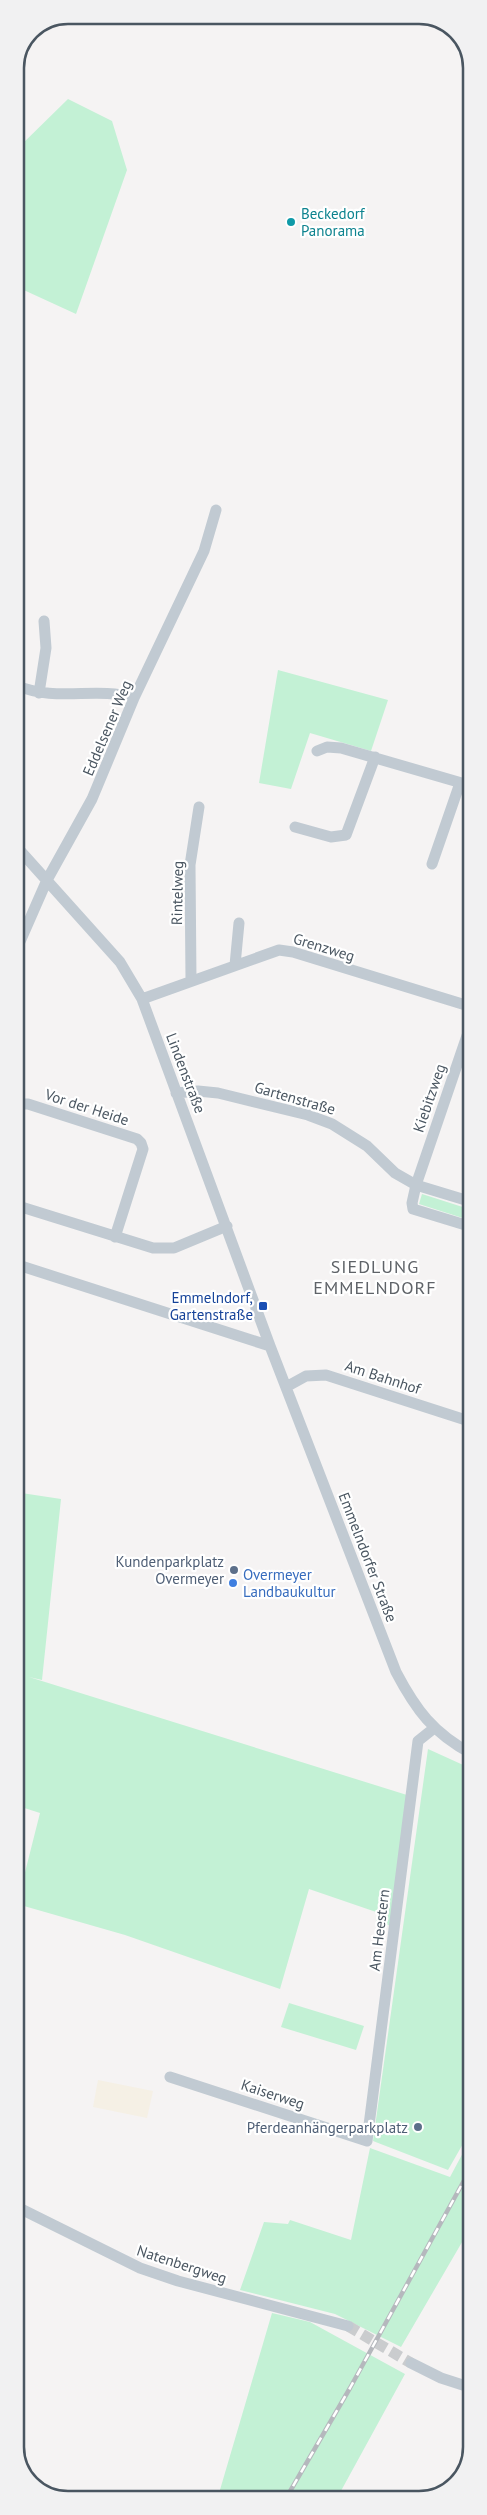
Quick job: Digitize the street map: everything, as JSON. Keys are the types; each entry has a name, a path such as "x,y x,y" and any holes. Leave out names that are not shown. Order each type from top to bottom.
{"street":[{"name":"Eddelsener Weg","path":"24,932 47,880 92,799 134,698 204,551 216,510"},
{"path":"39,694 46,648 44,621"},
{"path":"24,688 39,694 114,694 134,698"},
{"path":"317,751 327,747 341,748 463,784"},
{"path":"295,827 331,837 346,835 375,757"},
{"path":"432,864 460,783"},
{"name":"Rintelweg","path":"191,980 190,865 199,807"},
{"name":"Lindenstraße","path":"24,855 120,962 142,998 176,1093 201,1153 270,1346"},
{"path":"235,965 239,923"},
{"name":"Grenzweg","path":"142,998 279,950 293,952 463,1004"},
{"name":"Kiebitzweg","path":"416,1185 463,1047"},
{"name":"Gartenstraße","path":"176,1093 198,1091 218,1093 308,1115 332,1124 367,1146 395,1173 416,1185 463,1199"},
{"name":"Vor der Heide","path":"24,1104 137,1139 142,1143 143,1149 115,1236"},
{"path":"416,1185 412,1204 414,1209 463,1224"},
{"path":"24,1209 162,1249 174,1248 227,1226"},
{"path":"24,1267 270,1346"},
{"name":"Emmelndorfer Straße","path":"270,1346 396,1672 419,1712 433,1729 463,1748"},
{"name":"Am Bahnhof","path":"286,1387 306,1376 326,1375 463,1419"},
{"name":"Am Heestern","path":"367,2142 418,1741 433,1729"},
{"name":"Kaiserweg","path":"170,2077 367,2142"},
{"name":"Natenbergweg","path":"24,2210 140,2268 178,2281 348,2326"},
{"path":"410,2363 441,2378 463,2385"}],"green space":[{"path":"68,99 112,121 127,170 76,314 24,290 24,142"},
{"path":"278,670 388,700 371,751 310,733 291,789 259,783"},
{"path":"422,1194 463,1207 463,1218 419,1204"},
{"path":"24,1493 61,1499 42,1680 29,1677 407,1795 391,1926 376,1921 379,1913 309,1889 280,1989 125,1935 24,1906 24,1876 40,1813 24,1808"},
{"path":"428,1749 463,1765 463,2144 448,2170 373,2141"},
{"path":"289,2003 364,2026 356,2050 281,2027"},
{"path":"370,2148 450,2177 463,2153 463,2240 401,2347 335,2314 240,2290 264,2222 288,2224 290,2220 351,2240"},
{"path":"272,2313 310,2322 405,2374 341,2491 220,2491"}],"sand":[{"path":"98,2080 153,2091 147,2118 93,2107"}],"tunnel":[{"path":"348,2326 411,2363"}],"railway":[{"path":"290,2491 350,2388 463,2182"}],"place":[{"name":"Beckedorf Panorama","path":"291,222"},
{"name":"Emmelndorf, Gartenstraße","path":"263,1306"},
{"name":"Kundenparkplatz Overmeyer","path":"234,1570"},
{"name":"Overmeyer Landbaukultur","path":"233,1583"},
{"name":"Pferdeanhängerparkplatz","path":"418,2127"}],"district":[{"name":"SIEDLUNG EMMELNDORF","path":"375,1276"}]}
